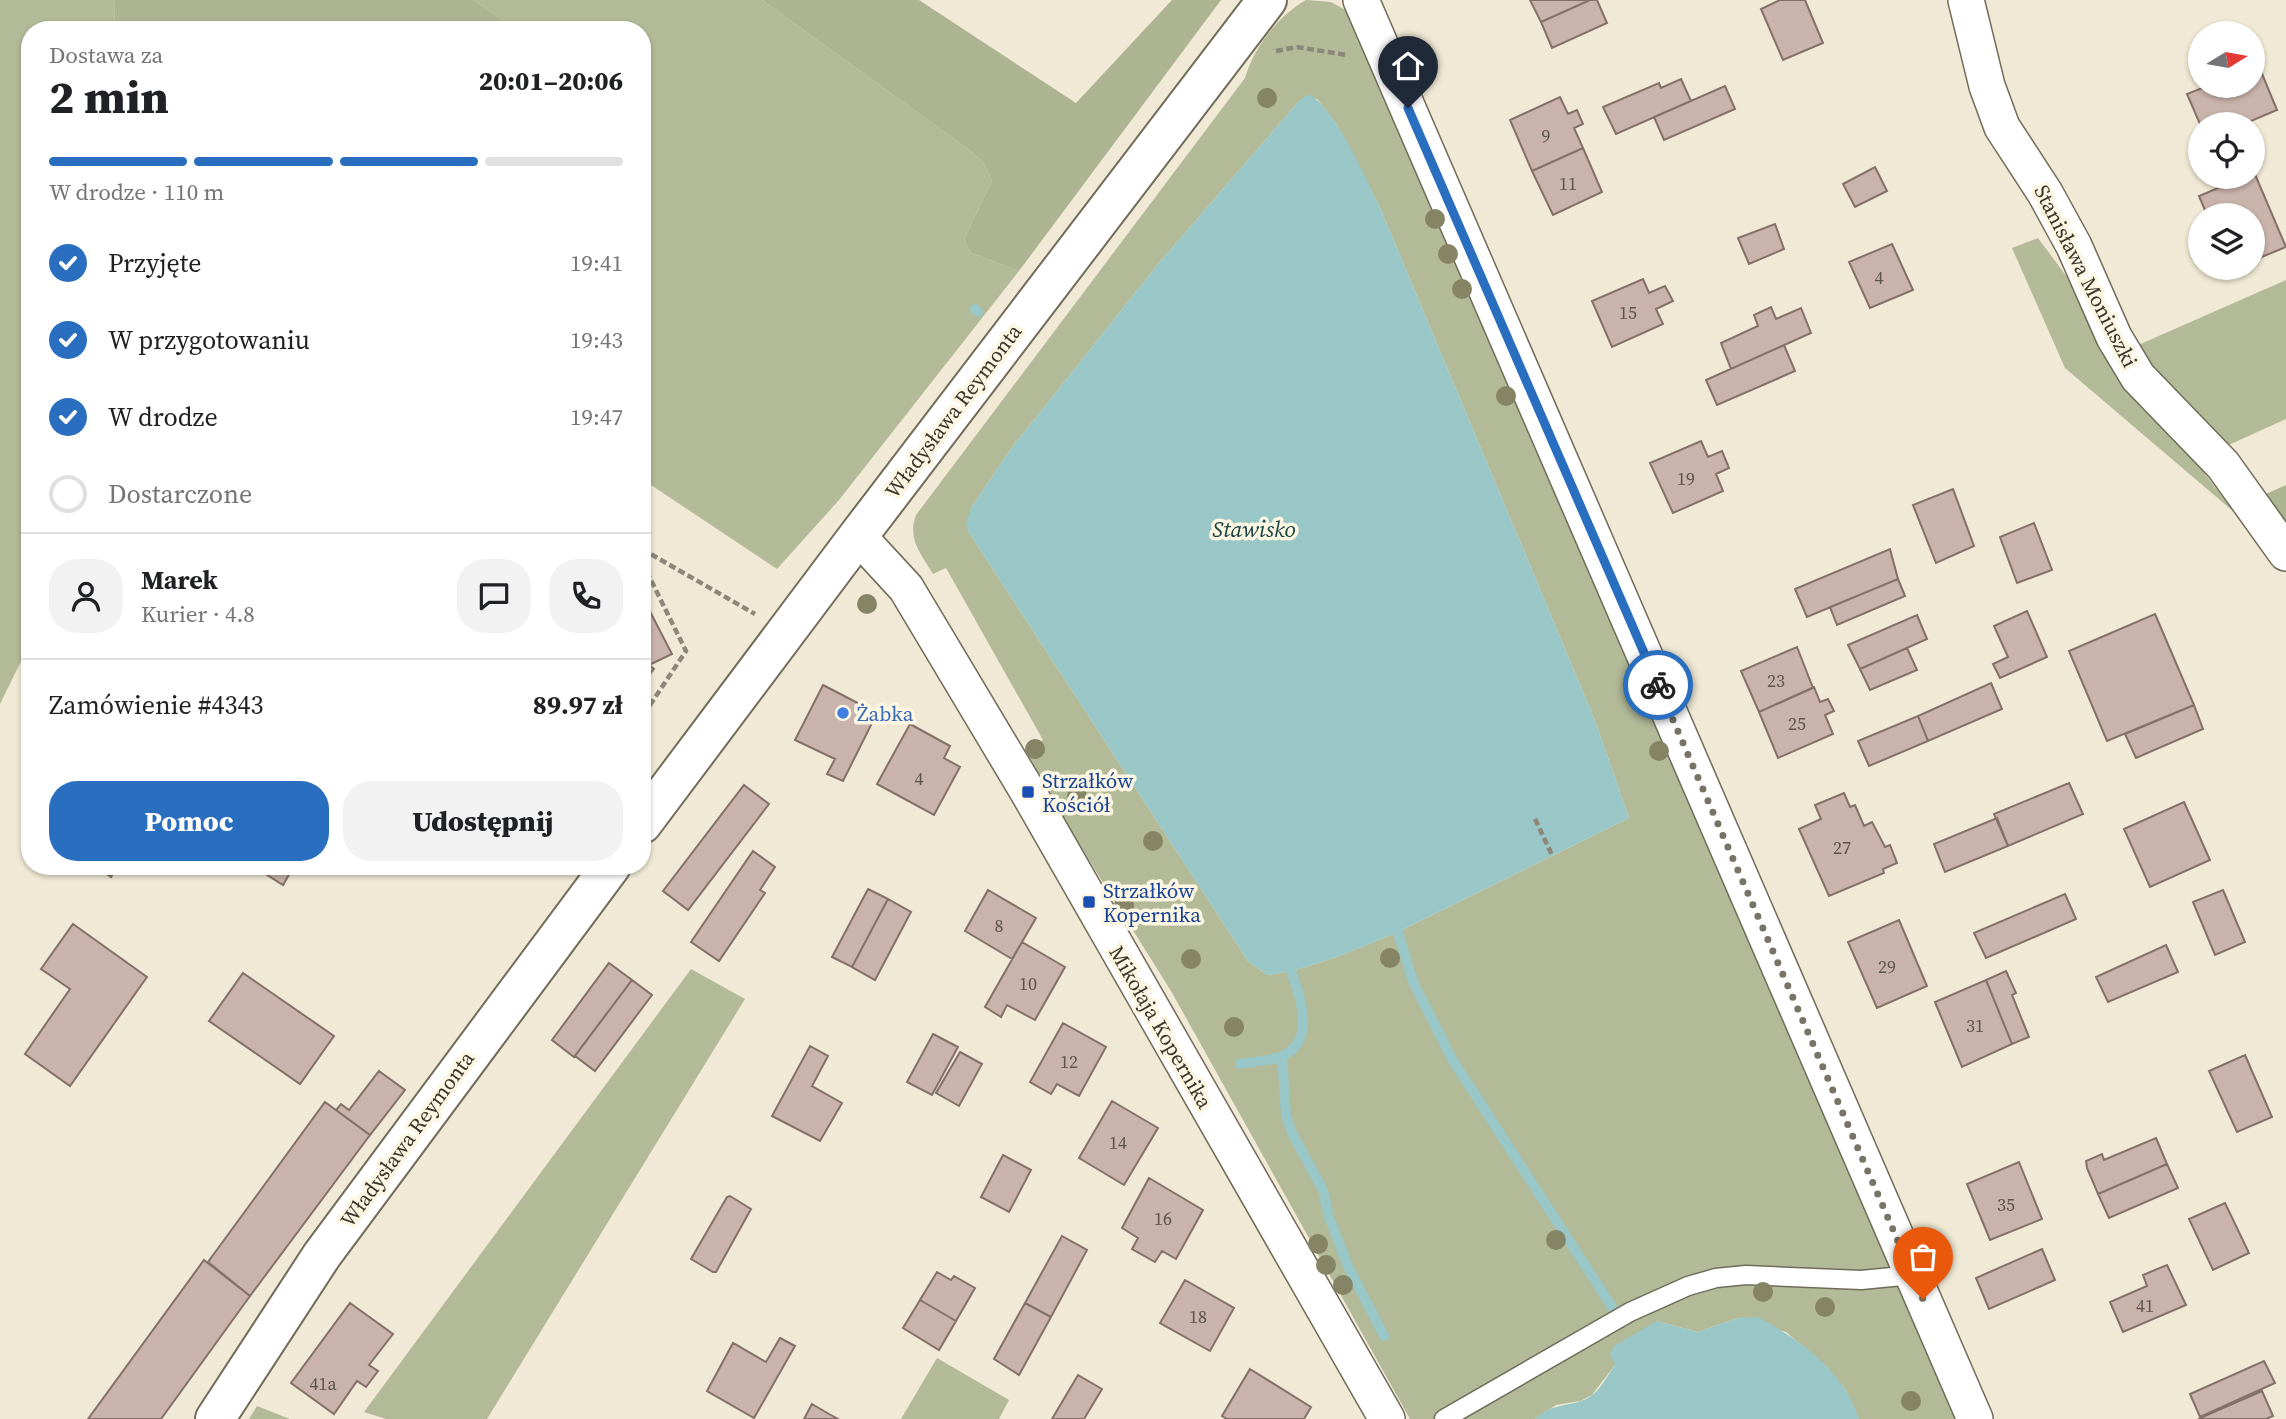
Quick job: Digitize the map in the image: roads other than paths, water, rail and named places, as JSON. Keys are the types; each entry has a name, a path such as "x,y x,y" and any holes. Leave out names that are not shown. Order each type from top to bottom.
{"street":[{"name":"Władysława Reymonta","path":"651,812 1267,0"},
{"name":"Stanisława Moniuszki","path":"1966,0 1987,86 2002,127 2045,193 2074,246 2114,337 2138,377 2223,465 2286,553"},
{"path":"1370,3 1387,60 1975,1419"},
{"name":"Mikołaja Kopernika","path":"858,536 906,588 967,689 1387,1419"},
{"name":"Władysława Reymonta","path":"215,1419 322,1255 604,875"}],"lane":[{"path":"1444,1419 1630,1312 1688,1286 1716,1278 1746,1275 1861,1280 1913,1275"}],"water":[{"name":"Stawisko","path":"1309,94 1339,128 1378,203 1594,718 1629,818 1398,932 1316,964 1267,975 1248,961 968,531 966,524 971,508 1010,450 1159,263 1299,101"},
{"path":"1758,1317 1794,1339 1827,1367 1847,1392 1859,1419 1535,1419 1542,1413 1584,1400 1594,1393 1615,1365 1610,1354 1614,1346 1657,1321 1698,1332 1738,1318"}],"waterway":[{"path":"975,309 978,312"},
{"path":"1398,932 1413,982 1452,1059 1612,1307"},
{"path":"1240,1064 1273,1059 1297,1045 1302,1034 1302,1009 1291,970"},
{"path":"1282,1056 1286,1115 1292,1133 1323,1190 1329,1217 1348,1266 1384,1336"}],"place":[{"name":"Żabka","path":"843,713"},
{"name":"Strzałków Kościół","path":"1028,792"},
{"name":"Strzałków Kopernika","path":"1089,902"}]}
